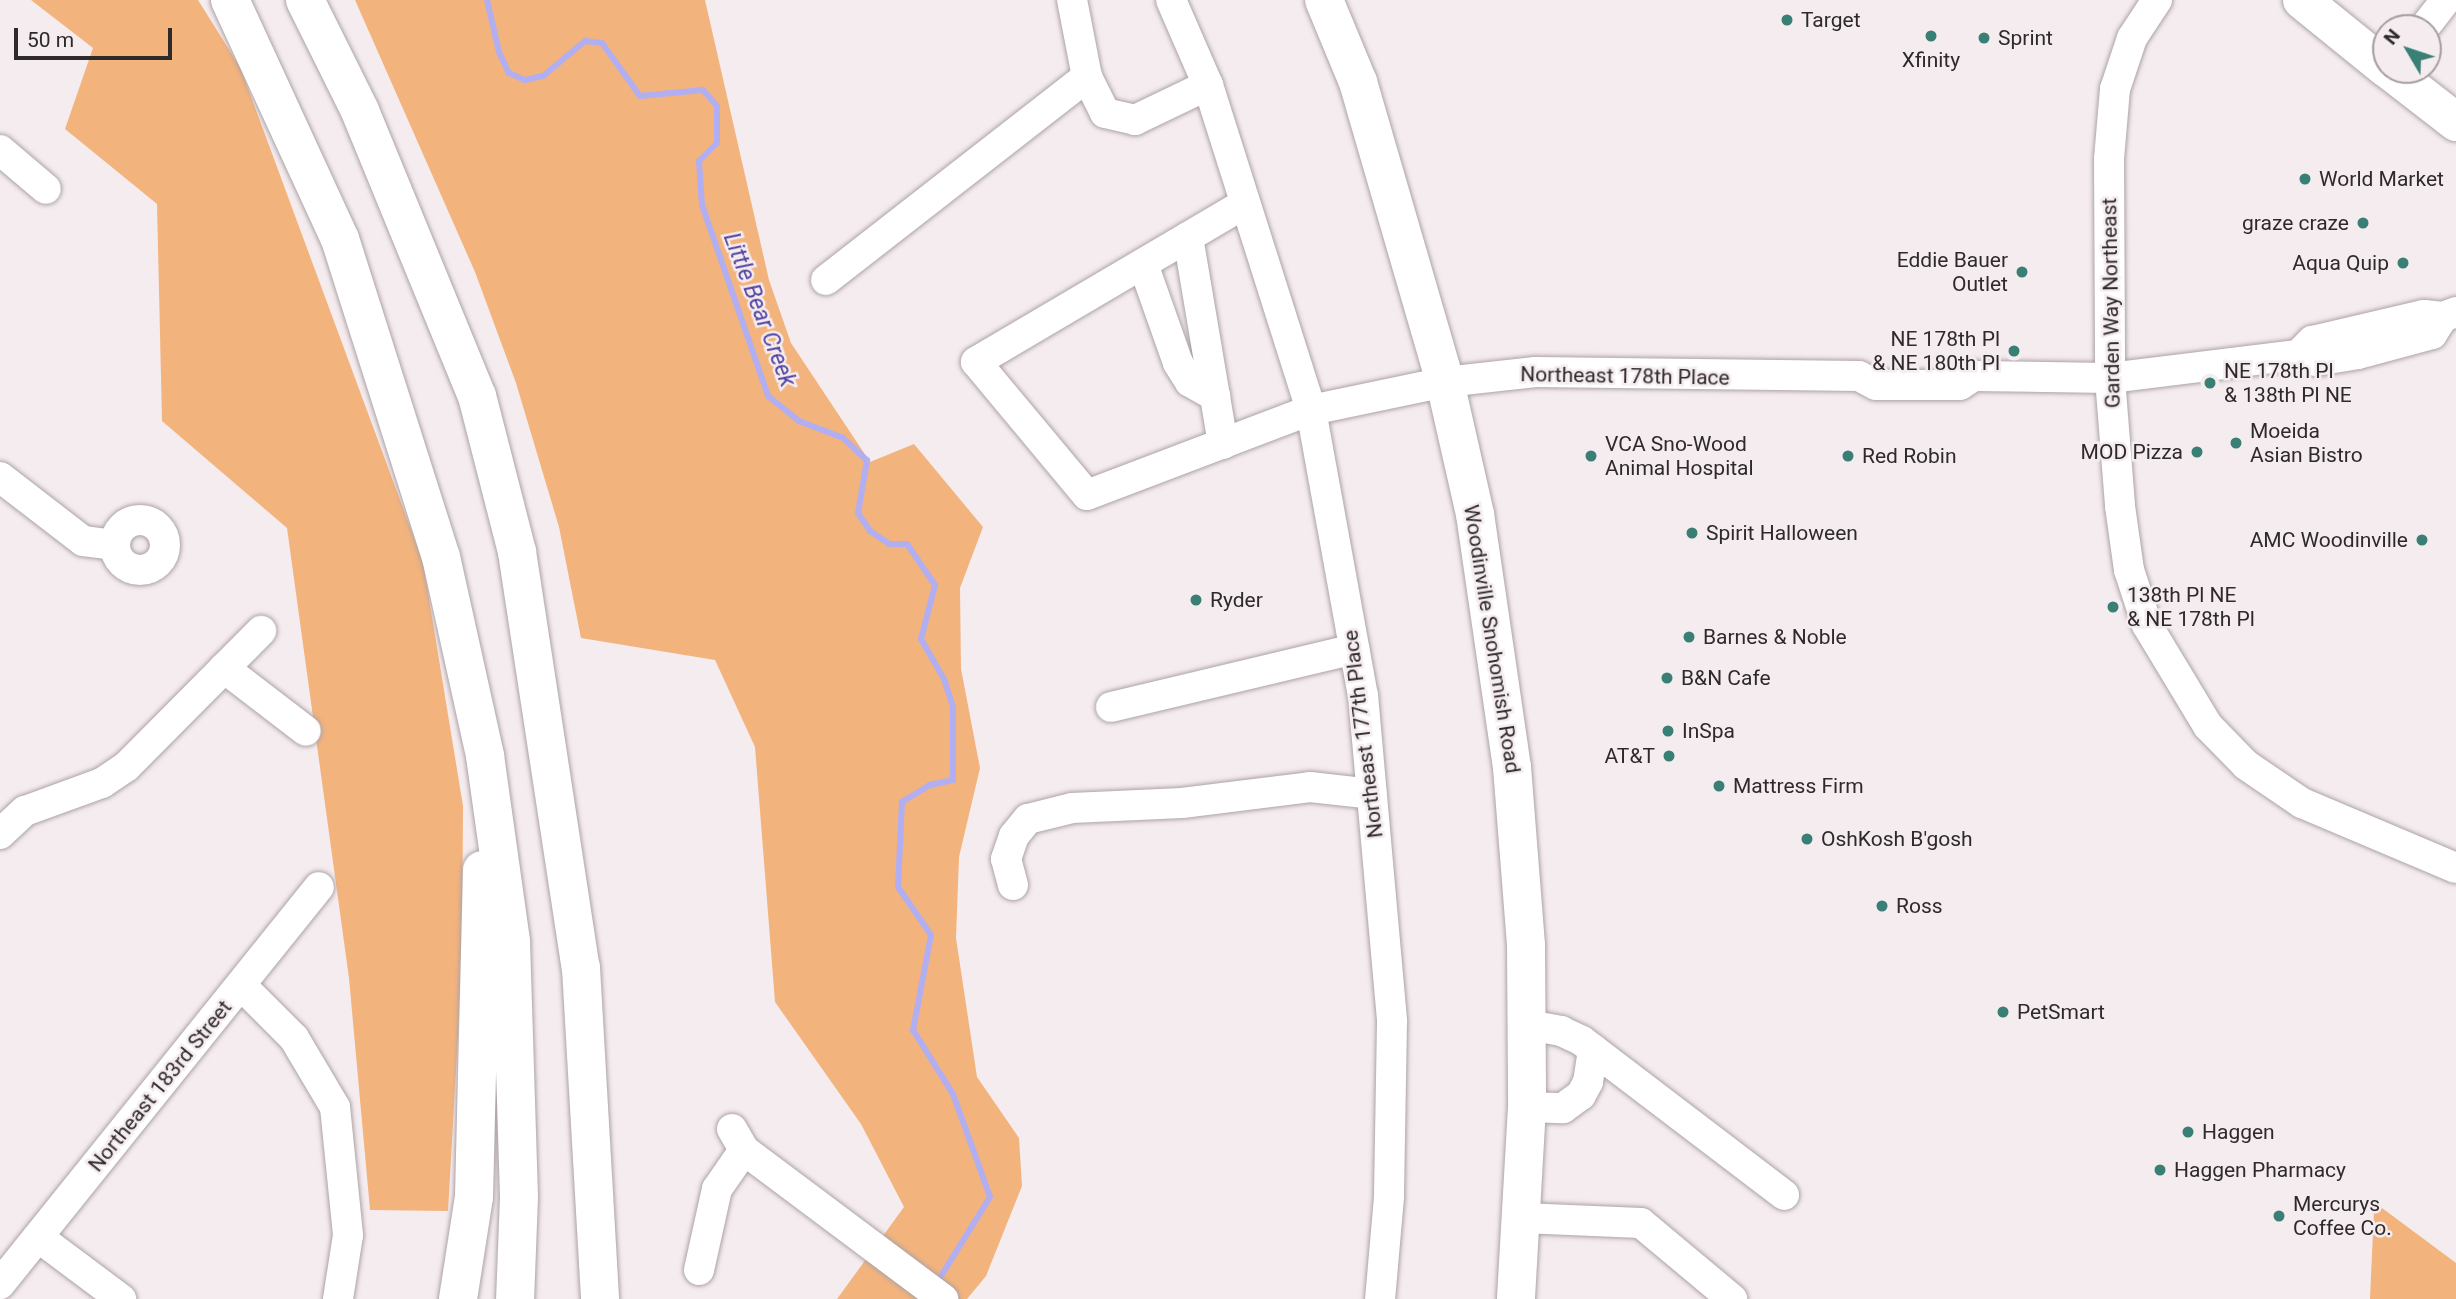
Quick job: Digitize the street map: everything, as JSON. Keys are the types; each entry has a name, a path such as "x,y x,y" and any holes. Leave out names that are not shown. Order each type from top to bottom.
{"main road":[{"path":"230,0 340,240 441,557 485,756 511,942 519,1197 515,1299"},
{"path":"305,0 360,111 477,396 513,539 581,968 600,1299"},
{"name":"Woodinville Snohomish Road","path":"1324,0 1358,82 1445,382 1475,514 1512,768 1528,1024 1527,1108 1516,1299"},
{"path":"2302,0 2372,56"},
{"path":"2407,84 2456,122"},
{"path":"458,1299 474,1197 485,756"},
{"path":"585,1299 590,1160"}],"street":[{"path":"1072,0 1087,77 1105,113 1135,120 1208,85"},
{"name":"Northeast 177th Place","path":"1171,0 1208,85 1311,410 1354,649 1372,794 1392,1022 1389,1198 1380,1299"},
{"name":"Garden Way Northeast","path":"2157,0 2132,38 2115,89 2109,159 2110,378 2129,570 2147,625 2208,726 2246,765 2302,803 2456,868"},
{"path":"2435,14 2446,0"},
{"path":"826,280 1087,77"},
{"path":"0,150 46,189"},
{"path":"1215,396 1190,382 1178,363 1143,264 1244,204"},
{"path":"1188,237 1223,444"},
{"name":"Northeast 178th Place","path":"1143,264 976,362 1087,495 1311,410 1445,382 1535,372 1858,376 1876,386 1961,385 1974,376 2110,378 2298,355 2316,361 2358,354 2432,334 2450,315"},
{"path":"0,477 83,541 114,545"},
{"path":"0,834 25,811 102,783 126,766 261,631"},
{"path":"1111,706 1354,649"},
{"path":"224,668 306,731"},
{"path":"1013,885 1006,859 1014,836 1028,819 1072,808 1182,803 1310,787 1372,794"},
{"name":"Northeast 183rd Street","path":"0,1284 319,887"},
{"path":"242,985 294,1038 335,1107 348,1236 338,1299"},
{"path":"1528,1024 1561,1031 1593,1049 1784,1195"},
{"path":"1527,1108 1563,1108 1581,1095 1588,1082 1593,1049"},
{"path":"699,1270 717,1189 738,1139 943,1299"},
{"path":"1522,1218 1641,1223 1732,1299"},
{"path":"38,1237 121,1299"}],"shaded area":[{"path":"31,0 198,0 240,67 423,562 463,806 462,965 448,1211 370,1210 349,978 287,528 162,421 157,204 65,129 93,48"},
{"path":"355,0 705,0 769,280 791,343 870,462 914,444 983,527 960,588 961,669 980,768 959,857 956,938 977,1077 1019,1138 1022,1186 986,1276 967,1299 837,1299 904,1207 861,1124 775,1002 755,747 715,660 581,638 559,527 516,383 475,272"},
{"path":"2378,1205 2456,1263 2456,1299 2370,1299 2374,1210"}],"waterway":[{"name":"Little Bear Creek","path":"487,0 499,52 509,73 525,80 543,76 585,41 602,43 640,96 703,90 717,106 717,143 699,161 702,205 768,396 799,421 843,438 867,460 858,513 870,531 889,544 907,544 935,585 921,639 944,679 953,706 953,780 930,785 902,802 898,887 931,935 913,1030 953,1094 990,1197 941,1276"}],"place":[{"name":"Target","path":"1787,20"},
{"name":"Xfinity","path":"1931,36"},
{"name":"Sprint","path":"1984,38"},
{"name":"World Market","path":"2305,179"},
{"name":"graze craze","path":"2363,223"},
{"name":"Aqua Quip","path":"2403,263"},
{"name":"Eddie Bauer Outlet","path":"2022,272"},
{"name":"NE 178th Pl & NE 180th Pl","path":"2014,351"},
{"name":"NE 178th Pl & 138th Pl NE","path":"2210,383"},
{"name":"Moeida Asian Bistro","path":"2236,443"},
{"name":"MOD Pizza","path":"2197,452"},
{"name":"VCA Sno-Wood Animal Hospital","path":"1591,456"},
{"name":"Red Robin","path":"1848,456"},
{"name":"Spirit Halloween","path":"1692,533"},
{"name":"AMC Woodinville","path":"2422,540"},
{"name":"Ryder","path":"1196,600"},
{"name":"138th Pl NE & NE 178th Pl","path":"2113,607"},
{"name":"Barnes & Noble","path":"1689,637"},
{"name":"B&N Cafe","path":"1667,678"},
{"name":"InSpa","path":"1668,731"},
{"name":"AT&T","path":"1669,756"},
{"name":"Mattress Firm","path":"1719,786"},
{"name":"OshKosh B'gosh","path":"1807,839"},
{"name":"Ross","path":"1882,906"},
{"name":"PetSmart","path":"2003,1012"},
{"name":"Haggen","path":"2188,1132"},
{"name":"Haggen Pharmacy","path":"2160,1170"},
{"name":"Mercurys Coffee Co.","path":"2279,1216"}]}
